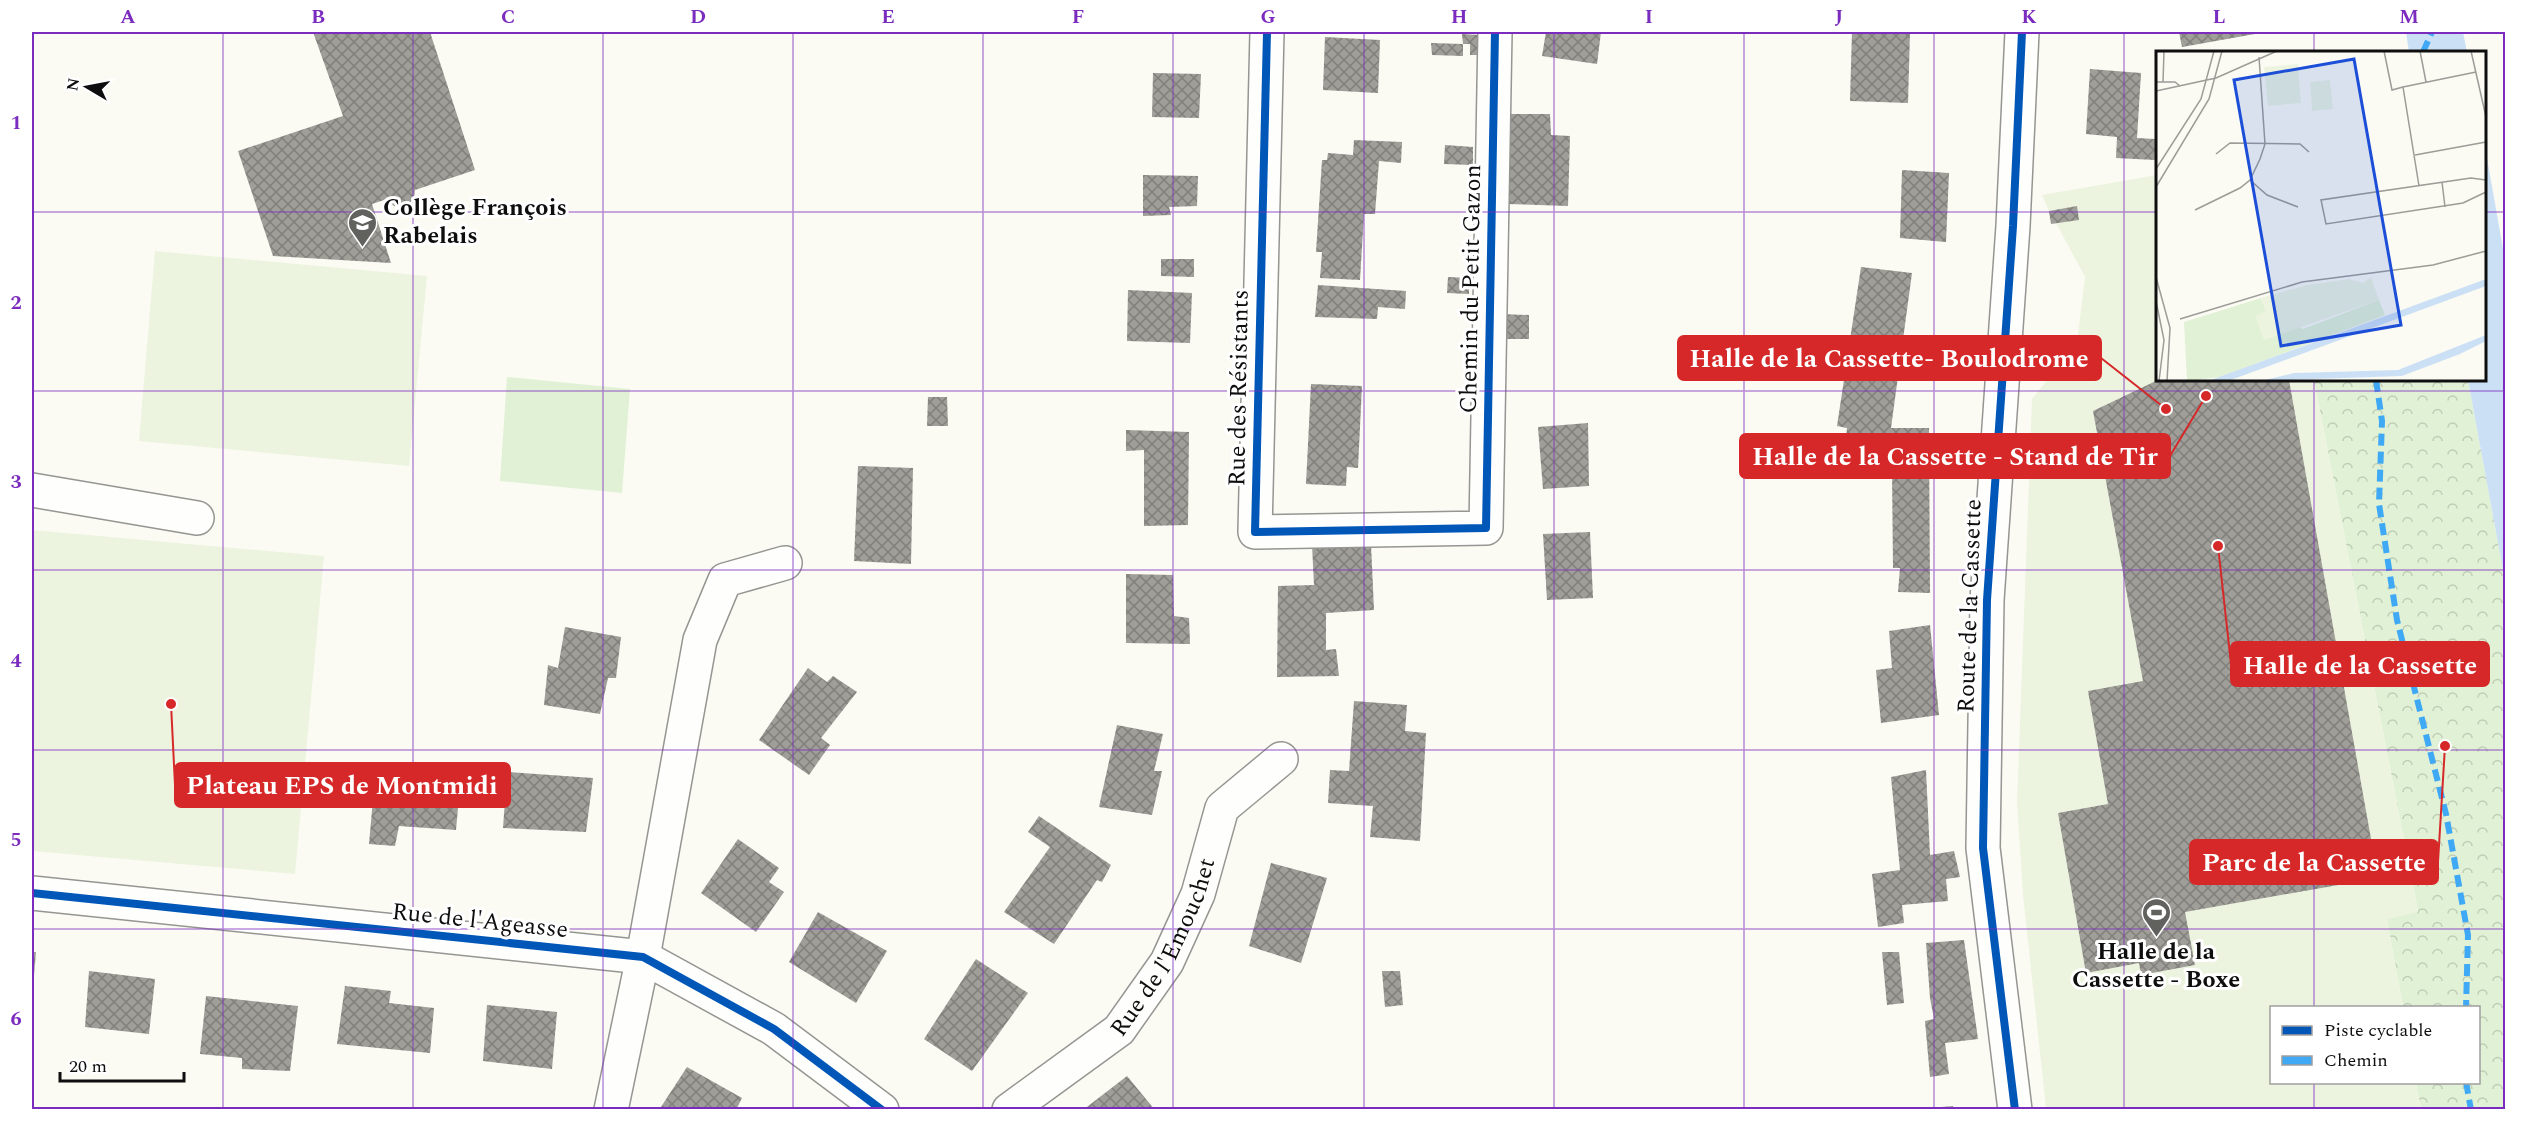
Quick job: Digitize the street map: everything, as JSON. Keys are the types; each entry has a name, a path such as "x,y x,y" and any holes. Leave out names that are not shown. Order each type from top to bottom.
{"street":[{"name":"Rue des Résistants","path":"1267,32 1255,532 1467,527"},
{"name":"Chemin du Petit Gazon","path":"1467,527 1486,528 1495,32"},
{"name":"Route de la Cassette","path":"2015,1110 1983,849 1987,600 2013,226 2022,32"},
{"path":"32,490 197,518"},
{"path":"611,1110 643,957 700,640 725,580 785,563"},
{"name":"Rue de l'Emouchet","path":"1009,1110 1119,1030 1167,962 1198,894 1222,808 1281,759"},
{"name":"Rue de l'Ageasse","path":"32,893 643,957 774,1029 882,1110"}],"green space":[{"path":"2156,175 2156,381 2314,381 2418,912 2387,919 2403,1006 2270,1006 2270,1084 2416,1084 2421,1109 2046,1109 2023,895 2017,803 2032,399 2077,343 2085,277 2056,223 2051,224 2049,211 2042,195"},
{"path":"155,251 427,276 409,466 139,441"},
{"path":"507,377 630,389 622,493 500,481"},
{"path":"2314,381 2468,381 2505,581 2505,1109 2421,1109 2416,1084 2480,1084 2480,1006 2403,1006 2387,919 2418,911"},
{"path":"32,530 324,556 295,874 32,851"}],"water":[{"path":"2406,32 2463,32 2467,51 2409,51"},
{"path":"2486,153 2505,260 2505,581 2468,381 2486,381"}],"building":[{"path":"313,32 430,32 475,170 415,190 414,199 405,207 394,206 387,199 372,204 391,263 273,256 238,151 343,116"},
{"path":"1546,32 1601,32 1597,64 1542,56"},
{"path":"1852,32 1910,32 1908,103 1850,101"},
{"path":"2179,32 2255,32 2255,34 2182,47"},
{"path":"1462,34 1479,35 1477,55 1470,55 1470,44 1463,44"},
{"path":"1325,37 1380,40 1378,93 1323,90"},
{"path":"1431,43 1463,44 1463,56 1432,55"},
{"path":"2090,69 2141,73 2137,138 2155,139 2155,160 2116,158 2117,137 2086,134"},
{"path":"1153,73 1201,74 1199,118 1152,117"},
{"path":"1510,114 1550,114 1551,135 1570,136 1568,206 1507,204"},
{"path":"1354,140 1402,142 1401,163 1379,161 1375,214 1364,214 1360,280 1320,278 1322,252 1316,252 1322,160 1327,160 1328,153 1353,155"},
{"path":"1445,145 1473,147 1473,165 1444,164"},
{"path":"1902,170 1949,173 1946,242 1900,238"},
{"path":"1143,175 1198,176 1197,206 1169,207 1171,215 1143,216"},
{"path":"2077,206 2079,220 2051,224 2049,211"},
{"path":"1161,259 1194,259 1194,277 1161,276"},
{"path":"1861,267 1912,273 1891,428 1929,428 1930,593 1898,592 1900,568 1893,568 1892,470 1843,470 1847,428 1837,426"},
{"path":"1448,277 1469,278 1469,294 1447,293"},
{"path":"1318,285 1406,291 1405,309 1378,307 1377,319 1315,317"},
{"path":"1128,290 1192,293 1190,343 1127,341"},
{"path":"1501,314 1529,315 1529,339 1500,339"},
{"path":"2156,381 2289,381 2378,878 2185,912 2195,965 2141,975 2139,963 2086,973 2058,813 2108,804 2088,691 2143,681 2093,411"},
{"path":"1311,384 1362,386 1358,468 1347,467 1346,486 1306,484"},
{"path":"928,397 947,397 948,426 927,426"},
{"path":"1588,423 1589,486 1543,489 1538,427"},
{"path":"1126,430 1189,432 1188,525 1144,526 1144,450 1126,451"},
{"path":"858,466 913,468 911,564 854,561"},
{"path":"1590,532 1593,598 1547,600 1543,534"},
{"path":"1371,544 1374,610 1326,613 1326,650 1336,649 1339,676 1277,677 1278,586 1314,585 1312,545"},
{"path":"1126,574 1173,575 1174,616 1189,618 1190,644 1126,643"},
{"path":"1930,625 1939,715 1881,723 1876,670 1892,668 1889,631"},
{"path":"565,627 621,637 616,678 608,678 600,714 544,705 548,665 558,668"},
{"path":"808,668 827,682 833,676 857,692 821,738 830,745 809,775 759,740"},
{"path":"1354,701 1407,705 1405,731 1426,733 1420,841 1370,837 1373,806 1328,803 1330,770 1349,771"},
{"path":"1117,725 1163,734 1154,771 1162,771 1152,815 1099,807"},
{"path":"1926,770 1930,855 1954,851 1960,877 1946,879 1948,901 1902,905 1904,923 1878,927 1872,874 1900,870 1891,777"},
{"path":"507,772 593,778 586,832 503,828"},
{"path":"375,777 460,786 456,830 399,826 395,846 369,844"},
{"path":"1039,816 1111,865 1102,882 1097,880 1054,944 1004,912 1050,847 1028,832"},
{"path":"738,839 779,868 769,882 784,892 756,932 701,893"},
{"path":"1271,863 1327,878 1301,963 1249,946"},
{"path":"818,912 887,951 856,1003 789,962"},
{"path":"1964,940 1978,1039 1945,1043 1949,1074 1930,1077 1925,1021 1934,1019 1926,943"},
{"path":"32,952 36,952 33,987 32,987"},
{"path":"1882,952 1899,952 1904,1003 1887,1005"},
{"path":"976,959 1028,993 972,1071 924,1039"},
{"path":"89,971 155,979 149,1034 85,1027"},
{"path":"1382,971 1400,971 1403,1005 1385,1007"},
{"path":"345,986 391,991 389,1003 434,1008 430,1053 337,1044"},
{"path":"206,996 298,1006 290,1071 242,1069 242,1058 200,1054"},
{"path":"487,1005 557,1012 552,1069 483,1061"},
{"path":"687,1067 742,1098 736,1110 659,1110"},
{"path":"1127,1076 1155,1110 1083,1110"},
{"path":"1953,1106 1953,1110 1930,1110 1930,1108"}],"marked path":[{"path":"2423,51 2432,32"},
{"path":"2376,381 2382,421 2379,504 2397,620 2446,814 2468,935 2466,1006"},
{"path":"2466,1084 2471,1110"}],"cycle path":[{"path":"1267,32 1255,532 1486,528 1495,32"},
{"path":"2015,1110 1983,848 1987,600 2013,226 2022,32"},
{"path":"32,893 643,957 774,1029 882,1110"}],"place":[{"name":"Collège François Rabelais","path":"362,248"},
{"name":"Halle de la Cassette - Stand de Tir","path":"2206,396"},
{"name":"Halle de la Cassette- Boulodrome","path":"2166,409"},
{"name":"Halle de la Cassette","path":"2218,546"},
{"name":"Plateau EPS de Montmidi","path":"171,704"},
{"name":"Parc de la Cassette","path":"2445,746"},
{"name":"Halle de la Cassette - Boxe","path":"2156,938"}]}
